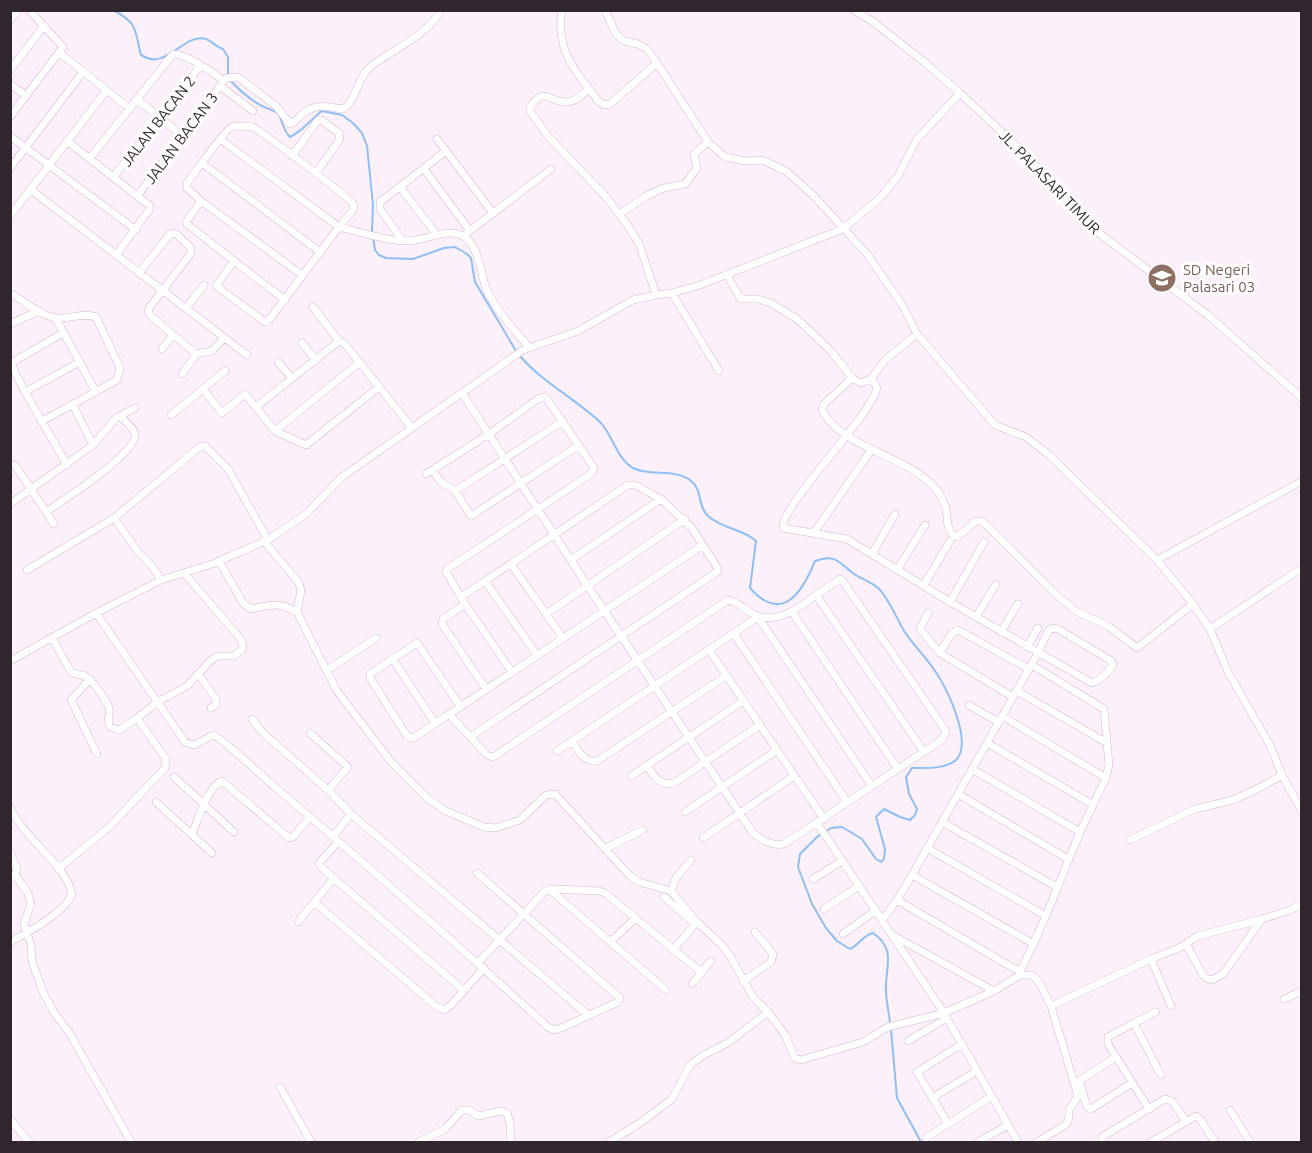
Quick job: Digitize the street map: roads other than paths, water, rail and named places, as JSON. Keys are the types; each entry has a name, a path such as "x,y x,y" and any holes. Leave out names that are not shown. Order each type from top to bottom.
{"street":[{"path":"10,20 18,10"},
{"path":"10,117 60,53 62,46 29,10"},
{"path":"226,80 238,77 270,101 290,124 294,123 303,113 318,106 343,109 349,104 359,80 369,67 417,35 438,16 440,10"},
{"path":"562,10 561,35 569,62 599,102 604,105 610,104 657,63"},
{"path":"605,10 616,33 624,41 647,50 708,142 725,158 739,161 762,160 786,171 814,196 867,254 901,303 917,334 995,425 1026,437 1048,454 1157,560 1210,629 1228,672 1270,745 1282,775 1302,811"},
{"name":"JL. PALASARI TIMUR","path":"854,10 872,21 960,93 1025,154 1100,234 1209,316 1302,398"},
{"path":"10,70 44,26"},
{"path":"60,53 130,109"},
{"path":"90,159 173,54 178,54 201,65 226,80 253,111"},
{"name":"JALAN BACAN 2","path":"114,176 161,119 201,65"},
{"path":"10,168 83,72"},
{"name":"JALAN BACAN 3","path":"138,195 226,80"},
{"path":"10,84 26,96"},
{"path":"589,89 573,101 565,103 547,95 539,97 530,107 530,111 536,123 606,196 629,227 640,246 656,295"},
{"path":"10,216 106,91"},
{"path":"10,661 161,580 219,561 266,541 306,514 342,477 526,349 578,331 633,300 672,293 727,275 843,229 881,197 898,176 917,139 960,93"},
{"path":"138,100 183,136"},
{"path":"292,156 318,120 330,126 339,133 340,139 316,173"},
{"path":"234,261 216,286 265,322 285,300 353,210 352,202 250,126 231,127 187,186 201,201 302,275"},
{"path":"10,136 136,230"},
{"path":"437,139 493,213"},
{"path":"220,140 339,227 415,241 453,232 463,236 474,249 486,287 492,298 526,349"},
{"path":"67,141 150,206 136,230 116,255"},
{"path":"620,214 646,196 664,188 685,184 697,168 694,154 708,142"},
{"path":"402,240 378,206 380,202 446,151"},
{"path":"202,164 320,252"},
{"path":"423,169 470,231"},
{"path":"463,236 551,169"},
{"path":"400,187 437,235"},
{"path":"30,189 247,355"},
{"path":"139,273 170,234 187,225 186,222 201,201"},
{"path":"187,225 285,300"},
{"path":"175,233 191,248 191,253 148,312 195,354"},
{"path":"727,275 740,298 758,299 771,303 797,319 831,351 852,378 861,382 871,379 885,360 917,334"},
{"path":"186,308 204,285"},
{"path":"10,293 56,319 90,315 96,317 120,372 117,380 42,421"},
{"path":"672,293 719,371"},
{"path":"313,307 412,428"},
{"path":"10,324 39,311"},
{"path":"56,319 96,392"},
{"path":"63,333 11,362 25,392 67,465"},
{"path":"162,349 173,335"},
{"path":"182,374 195,354 212,351 224,338"},
{"path":"256,407 339,341"},
{"path":"302,343 316,360"},
{"path":"25,392 80,362"},
{"path":"278,362 292,378"},
{"path":"275,431 360,362"},
{"path":"171,415 225,371"},
{"path":"852,378 824,404 822,410 825,417 847,435 886,458 906,465 927,479 938,490 945,504 949,530 952,535 957,537 976,521 982,521 1060,598 1076,611 1113,629 1137,648 1193,604"},
{"path":"871,379 877,390 855,426 834,448 782,525 786,530 847,539 1001,632 1027,647 1038,653 1092,683 1099,681 1113,664 1058,629 1052,628 1048,631 1038,653 912,875 883,919"},
{"path":"203,389 222,413 245,394 275,431 306,445 379,387"},
{"path":"449,714 487,755 493,757 639,661 728,600 758,616 771,617 792,612 840,579 946,731 942,740 847,802 821,824 784,844 776,845 763,841 753,833 688,737 672,711 655,687 639,661 606,610 587,585 462,393"},
{"path":"512,672 463,600 446,572 447,569 539,510 594,471 594,468 563,421 543,397 429,472 455,491 471,516 579,446"},
{"path":"73,405 93,445"},
{"path":"10,504 67,465 93,445 110,423 135,408"},
{"path":"46,512 106,470 133,443 134,432 121,417"},
{"path":"455,491 563,421"},
{"path":"27,570 114,518 201,446 205,446 228,469 266,541 299,583 301,591 297,612"},
{"path":"813,534 872,449"},
{"path":"15,465 54,524"},
{"path":"1157,560 1302,481"},
{"path":"470,737 717,572 717,566 685,519 661,499 635,485 628,485 485,580 443,619 442,624 486,689"},
{"path":"572,559 661,499"},
{"path":"872,554 896,514"},
{"path":"114,518 161,580"},
{"path":"546,614 685,519"},
{"path":"897,570 925,525"},
{"path":"924,585 950,541"},
{"path":"950,602 984,542"},
{"path":"460,706 419,644 414,643 370,674 370,678 406,736 415,737 703,545"},
{"path":"219,561 247,607 251,609 278,604 297,612 337,691 392,764 427,798 446,811 483,827 495,828 520,820 546,795 555,794 630,876 639,882 671,891 696,923"},
{"path":"511,564 563,638"},
{"path":"1210,629 1302,568"},
{"path":"52,638 71,672 90,679 109,708 107,722 110,727 119,730 159,701 187,686 217,656 238,655 242,650 243,645 240,638 184,573"},
{"path":"485,580 537,655"},
{"path":"976,617 996,584"},
{"path":"816,595 924,752"},
{"path":"1001,632 1018,604"},
{"path":"792,612 898,769"},
{"path":"96,613 186,742 194,745 213,735 218,736 549,1028 555,1030 561,1028 618,1002 620,998 477,873"},
{"path":"928,613 920,629 940,653 1107,743"},
{"path":"557,751 758,616"},
{"path":"758,616 872,786"},
{"path":"1027,647 1038,628"},
{"path":"908,1041 945,1015 994,991 1020,973 1092,804 1106,778 1109,765 1106,713 1102,706 958,630 952,633 940,653"},
{"path":"734,634 847,802"},
{"path":"327,670 376,638"},
{"path":"709,650 794,776 842,861 883,919 945,1015 1018,1143"},
{"path":"392,658 435,723"},
{"path":"199,675 216,699 216,705 211,708"},
{"path":"572,741 585,759 592,762 597,761 726,676"},
{"path":"90,679 71,699 97,754"},
{"path":"631,776 743,701"},
{"path":"969,705 1000,719 1106,778"},
{"path":"58,868 109,827 165,768 166,759 137,718"},
{"path":"252,719 275,745 328,790 351,814 500,938 588,1015"},
{"path":"646,765 660,782 666,785 674,783 760,725"},
{"path":"310,733 348,767 328,790"},
{"path":"987,743 1092,804"},
{"path":"685,812 777,750"},
{"path":"972,769 1080,832"},
{"path":"1130,840 1195,809 1233,800 1282,775"},
{"path":"703,837 794,776"},
{"path":"174,777 234,832"},
{"path":"192,834 204,804 217,783 222,781 289,838 293,837 310,817"},
{"path":"958,794 1068,859"},
{"path":"156,802 212,853"},
{"path":"10,807 13,821 58,868 71,886 71,899 28,932 10,942"},
{"path":"351,814 320,863 321,867 463,990"},
{"path":"942,822 1057,887"},
{"path":"606,849 643,830"},
{"path":"927,848 1046,916"},
{"path":"10,853 17,869 13,875 25,886 31,904 24,924 28,932 32,962 44,994 70,1034 131,1143"},
{"path":"671,891 676,878 691,860"},
{"path":"813,879 842,861"},
{"path":"912,875 1034,944"},
{"path":"298,922 333,879"},
{"path":"824,909 859,886"},
{"path":"314,902 436,1006 444,1010 463,990 500,938 549,889 605,893 701,972"},
{"path":"549,889 666,990"},
{"path":"664,897 696,923 730,956 753,997 768,1012 785,1035 788,1047 798,1060 863,1042 888,1027 945,1015"},
{"path":"897,900 1020,973 1032,975 1039,982 1051,1006 1078,1096 1069,1110 1070,1118 1067,1124 1037,1143"},
{"path":"1051,1006 1151,958 1186,944 1198,936 1262,919 1302,904"},
{"path":"843,934 876,910"},
{"path":"610,942 636,918"},
{"path":"1186,944 1203,975 1209,979 1216,979 1262,919"},
{"path":"673,950 696,923"},
{"path":"743,981 771,962 773,958 773,954 755,932"},
{"path":"892,935 994,991"},
{"path":"1151,958 1171,1006"},
{"path":"692,984 711,961"},
{"path":"1284,999 1302,991"},
{"path":"609,1143 640,1124 672,1099 690,1065 729,1042 768,1012"},
{"path":"1149,1109 1107,1040 1108,1037 1156,1012"},
{"path":"1134,1023 1161,1074"},
{"path":"948,1124 917,1072 962,1044"},
{"path":"1116,1057 1079,1081 1087,1107 1091,1109 1132,1083"},
{"path":"932,1098 977,1071"},
{"path":"280,1087 311,1143"},
{"path":"926,1138 992,1096"},
{"path":"1102,1143 1102,1137 1167,1099 1176,1105 1186,1121"},
{"path":"419,1143 445,1129 462,1110 469,1110 478,1116 500,1111 507,1113 511,1143"},
{"path":"1230,1110 1250,1143"},
{"path":"1150,1143 1192,1117 1199,1117 1213,1142"},
{"path":"10,1119 29,1143"},
{"path":"978,1143 1008,1125"}],"waterway":[{"path":"113,10 127,19 134,28 141,55 155,59 169,54"},
{"path":"174,51 197,38 208,40 223,49 228,57 228,75"},
{"path":"230,80 252,100 277,113 290,137 322,111 342,115 353,123 362,133 367,146 375,250 386,258 413,259 444,248 455,247 467,254 471,258 475,282 516,351"},
{"path":"520,356 529,366 601,423 623,459 633,468 647,472 676,474 690,480 697,488 702,507 708,516 756,541 750,588 761,598 781,604 790,600 804,584 815,561 828,558 837,560 882,592 904,631 942,682 957,717 962,742 961,752 956,760 947,765 912,768 906,777 909,794 917,809 910,820 884,809 876,817 885,849 884,859 881,862 876,859 862,839 842,827 831,828 817,837 800,854 798,867 812,904 826,928 837,941 850,949 873,933 885,946 888,959 886,998 890,1023"},
{"path":"891,1029 897,1098 921,1142"}],"place":[{"name":"SD Negeri Palasari 03","path":"1162,278"}]}
